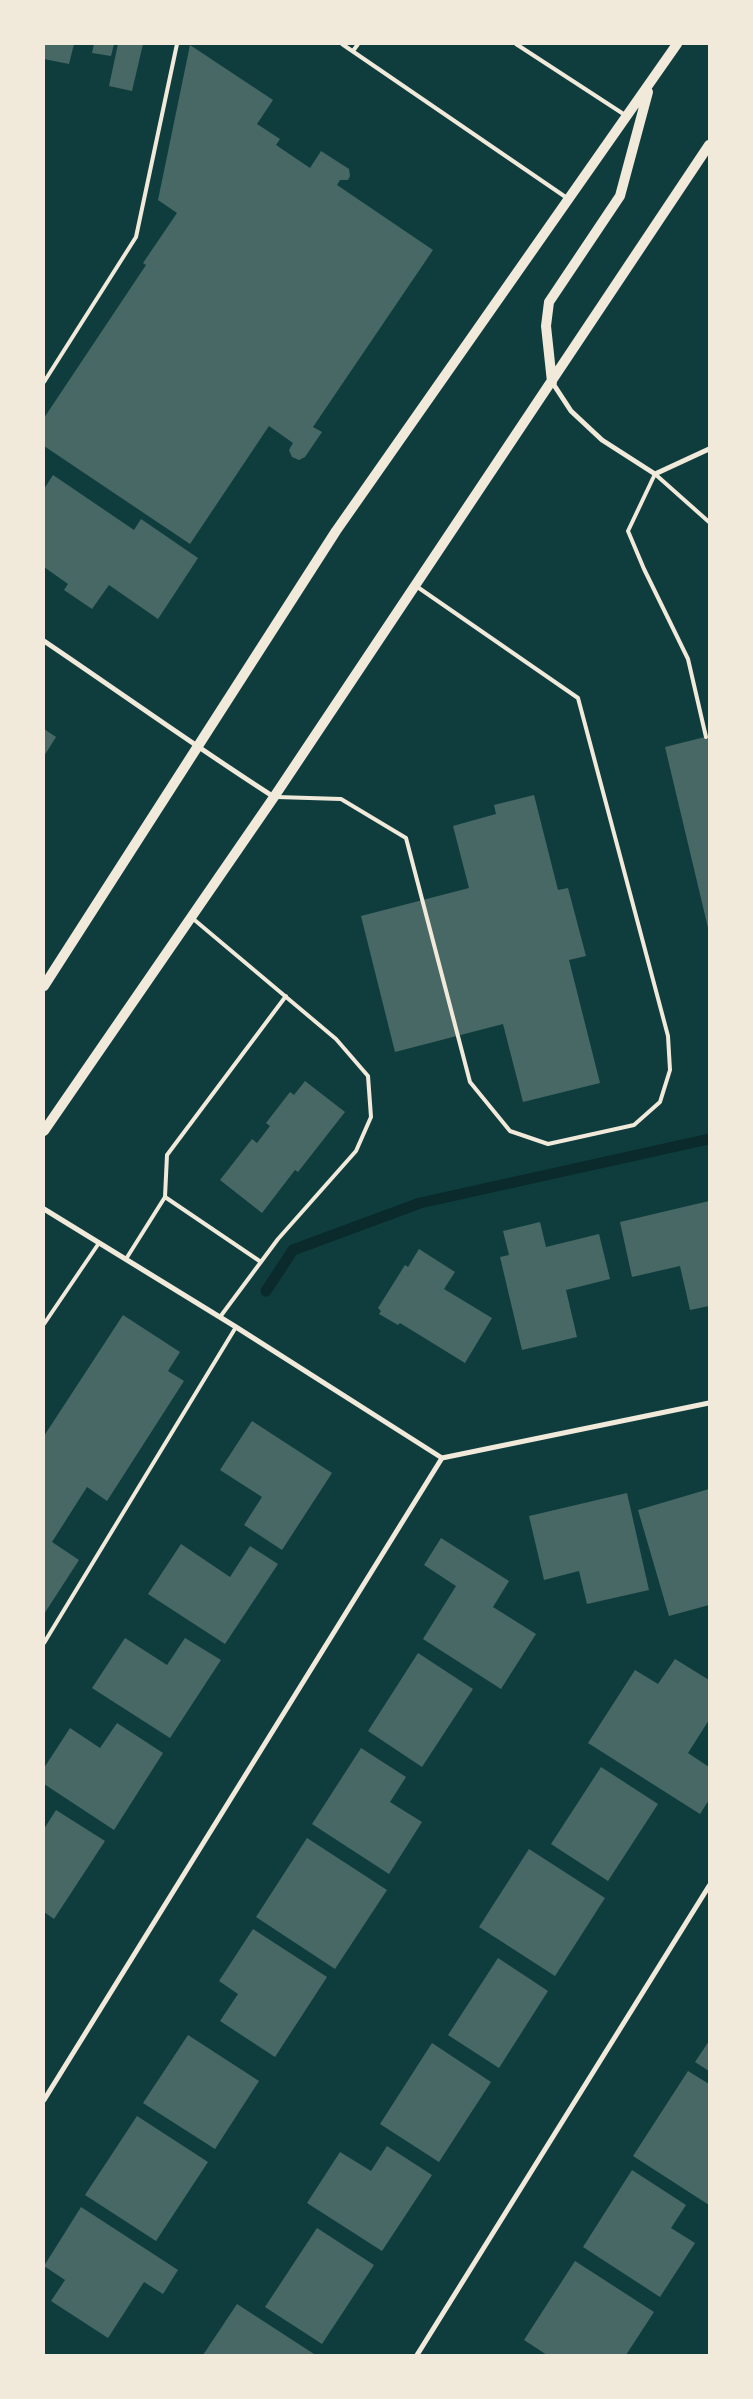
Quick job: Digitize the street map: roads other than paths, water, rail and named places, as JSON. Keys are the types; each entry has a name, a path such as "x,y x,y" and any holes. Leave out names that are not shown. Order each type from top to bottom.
{"main road":[{"path":"44,986 336,531 677,44"},
{"path":"552,382 546,326 549,302 620,196 650,84"},
{"path":"44,1131 274,797 709,145"}],"street":[{"path":"552,382 571,411 602,440 655,474 709,449"},
{"path":"44,640 198,748 274,797"},
{"path":"44,1210 220,1317 442,1458 709,1403"},
{"path":"44,2100 442,1458"},
{"path":"417,2355 709,1886"}],"lane":[{"path":"44,382 136,237 177,44"},
{"path":"342,44 569,199"},
{"path":"353,51 358,44"},
{"path":"516,44 627,117"},
{"path":"706,737 688,660 644,569 628,531 655,474 709,522"},
{"path":"274,797 341,799 406,838 470,1082 510,1131 548,1144 634,1125 660,1102 670,1070 668,1036 578,698 415,585"},
{"path":"191,917 336,1039 368,1076 371,1117 356,1151 278,1239 220,1317"},
{"path":"126,1259 165,1196 167,1155 286,996"},
{"path":"165,1196 261,1262"},
{"path":"44,1324 99,1243"},
{"path":"44,1643 236,1327"}],"waterway":[{"path":"266,1291 293,1250 420,1203 709,1139"}]}
